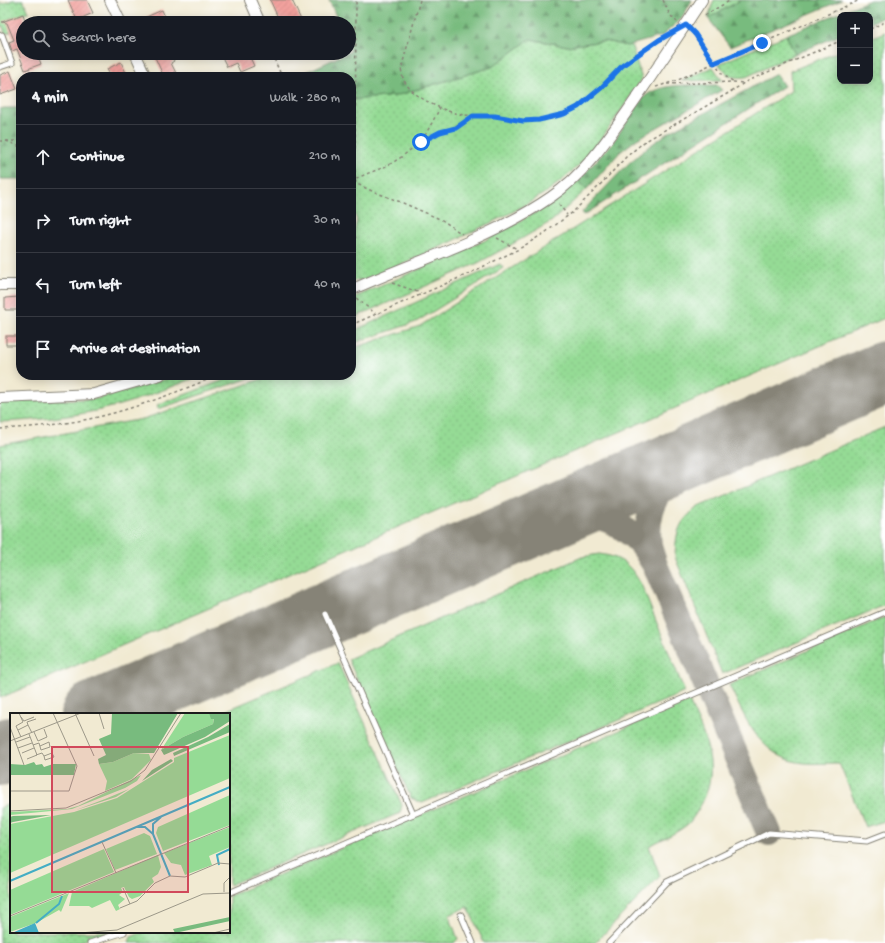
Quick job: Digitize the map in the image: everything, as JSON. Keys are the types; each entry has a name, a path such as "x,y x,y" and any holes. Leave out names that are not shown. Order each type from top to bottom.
{"street":[{"path":"110,0 118,16"},
{"path":"250,0 257,16"},
{"path":"356,288 472,239 515,219 552,196 576,176 603,146 702,0"},
{"path":"138,60 144,72"},
{"path":"0,286 16,285"},
{"path":"0,398 94,394 143,380"}],"lane":[{"path":"0,36 2,35 12,62 0,67"},
{"path":"230,893 885,612"},
{"path":"325,614 413,814"},
{"path":"609,943 667,882 769,833 867,842 885,834"},
{"path":"461,915 473,943"},
{"path":"90,943 121,933"}],"path":[{"path":"356,0 356,16"},
{"path":"420,0 401,69 403,79 420,97 440,108 455,113 473,116 495,116 523,121 539,120 564,114 578,107 601,88 623,65 666,36"},
{"path":"663,0 673,18 676,21 686,25 695,34 722,74 734,82"},
{"path":"705,14 731,0"},
{"path":"638,96 860,0"},
{"path":"873,28 885,22"},
{"path":"356,323 421,293 468,274 517,249 546,232 568,216 626,157 644,142 732,91 743,83 837,42"},
{"path":"275,60 280,72"},
{"path":"356,60 356,72"},
{"path":"664,85 734,82 743,83"},
{"path":"421,142 440,108"},
{"path":"356,179 363,175 389,165 421,142 440,132 456,128 473,116"},
{"path":"0,141 16,140"},
{"path":"5,141 16,145"},
{"path":"356,182 357,184 442,220 463,235 472,239"},
{"path":"552,196 568,216"},
{"path":"487,232 517,249"},
{"path":"380,278 421,293"},
{"path":"356,299 376,314"},
{"path":"0,429 44,426 105,415 180,391 207,380"}],"green space":[{"path":"13,0 23,0 29,12 7,20 11,32 5,34 3,26 0,27 0,1 1,4"},
{"path":"329,0 692,0 682,18 662,36 627,46 605,41 567,46 530,39 492,67 395,96 356,100 356,72 306,72 332,60 356,60 356,16 336,16"},
{"path":"714,0 741,0 708,18"},
{"path":"741,0 842,0 730,47 708,18"},
{"path":"870,0 885,0 885,16 873,22 873,12 841,12"},
{"path":"837,14 837,36 795,54 786,35"},
{"path":"885,32 885,318 0,698 0,445 143,419 259,380 356,380 356,347 420,326 791,91 790,71 837,52 837,84 873,84 873,37"},
{"path":"786,35 795,54 746,77 733,77 724,71 719,64"},
{"path":"530,39 567,46 605,41 627,46 631,44 642,79 598,143 581,163 547,192 509,214 439,248 366,280 356,281 356,100 395,96 492,67"},
{"path":"713,67 722,80 682,81"},
{"path":"776,74 784,86 584,215 582,212 629,163 648,147 668,133"},
{"path":"717,85 722,90 637,139 620,152 587,189 578,181 613,142 643,98 650,93 668,87"},
{"path":"16,108 16,179 0,179 0,109"},
{"path":"578,181 587,189 552,221 516,242 478,263 356,317 356,297 486,240 549,205"},
{"path":"500,264 503,268 416,322 356,342 356,330"},
{"path":"162,380 189,380 133,401 100,410 51,418 0,422 0,401 96,399"},
{"path":"224,380 244,380 158,409 157,405"},
{"path":"885,427 885,605 722,674 675,557 677,534 682,523 691,512 698,507"},
{"path":"599,554 614,557 624,563 637,577 685,692 422,803 411,798 348,659 582,557"},
{"path":"885,617 885,821 865,827 839,763 810,763 793,761 770,749 746,720 729,685"},
{"path":"338,663 402,805 400,813 230,885 230,713 220,713"},
{"path":"689,701 705,738 710,763 710,776 708,789 702,803 685,827 649,846 660,876 595,943 484,943 468,907 449,915 458,939 454,943 129,943 131,937 141,933 230,933 230,896"},
{"path":"10,803 10,933 106,933 76,943 0,943 0,808"}],"building":[{"path":"68,0 87,0 93,13 86,16 75,16"},
{"path":"270,0 292,0 299,16 277,16"},
{"path":"162,10 165,16 149,16"},
{"path":"16,17 16,49 12,51 9,42 14,40 7,23 2,22"},
{"path":"21,60 40,60 41,64 25,70"},
{"path":"156,60 174,60 171,63 176,72 162,72"},
{"path":"224,60 251,60 254,66 240,72 236,63 227,67"},
{"path":"121,62 126,72 108,72 107,69"},
{"path":"10,71 16,89 0,95 0,75"},
{"path":"16,297 16,310 5,310 5,298"},
{"path":"6,336 16,336 16,345 6,345"}],"taxiway":[{"path":"543,520 571,514 584,514 608,520 631,534 645,549 655,565 649,547 648,536 649,519 653,503 660,488 674,472 707,450"},
{"path":"655,565 769,833"}],"runway":[{"path":"95,713 885,373"},
{"path":"0,754 10,749"}],"route":[{"path":"421,142 440,132 456,128 473,116 495,116 523,121 552,118 564,114 578,107 601,88 623,65 659,40 686,25 695,34 714,63 762,43"}]}
